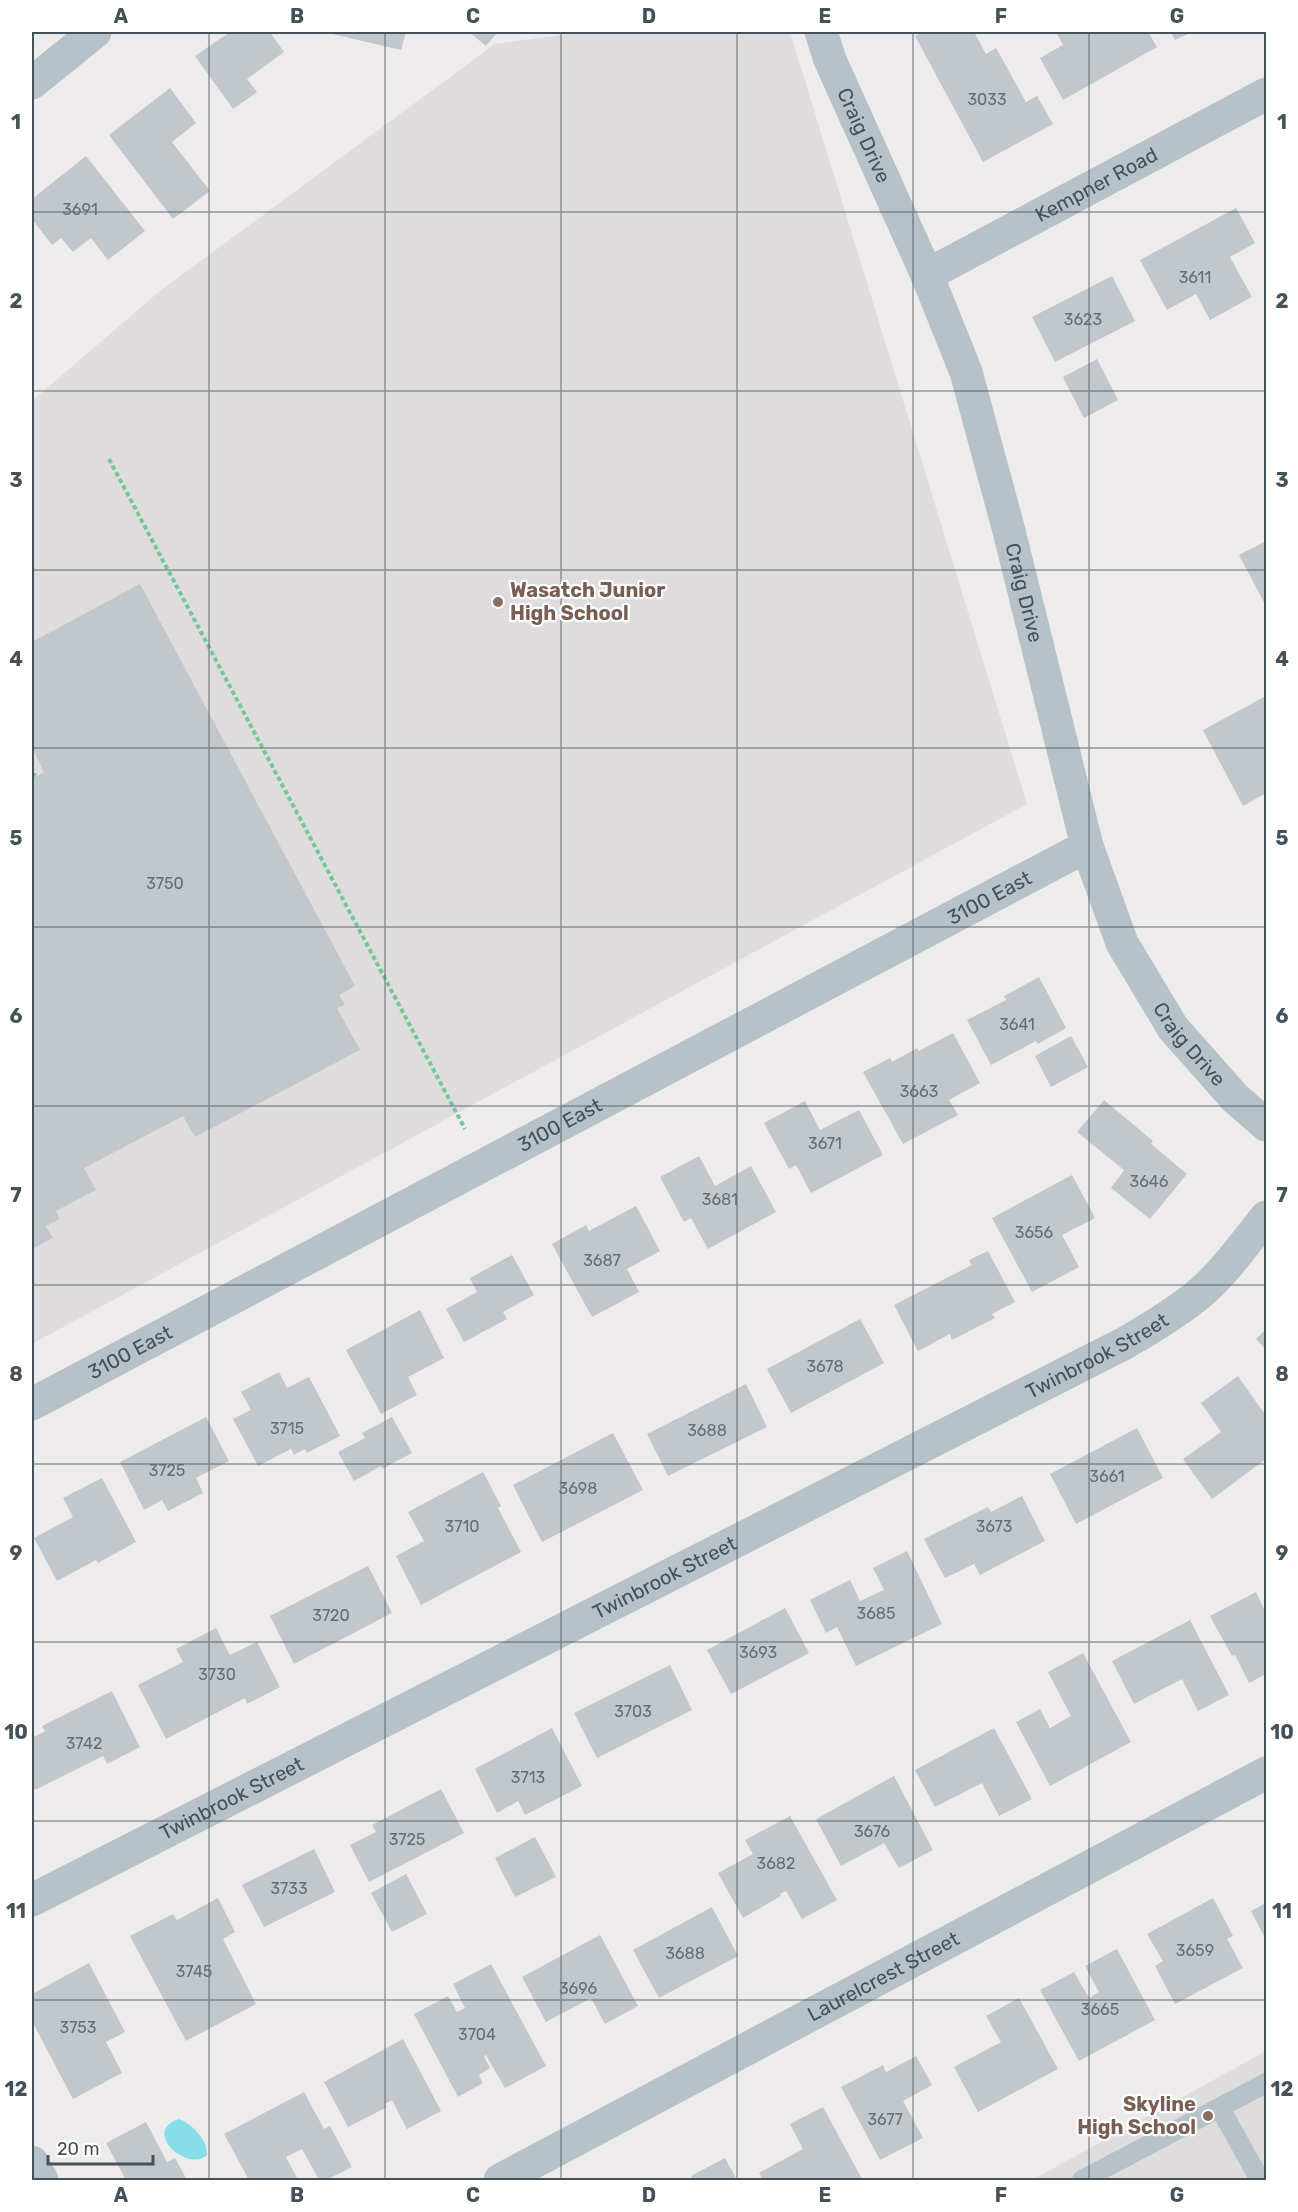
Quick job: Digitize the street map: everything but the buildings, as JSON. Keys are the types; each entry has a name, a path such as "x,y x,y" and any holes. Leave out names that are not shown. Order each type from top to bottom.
{"street":[{"path":"32,83 95,32"},
{"name":"Craig Drive","path":"821,32 830,60 927,276 966,372 993,466 1087,846 1122,943 1173,1028 1235,1098 1266,1125"},
{"name":"Kempner Road","path":"927,276 1266,94"},
{"name":"3100 East","path":"32,1404 1087,846"},
{"name":"Twinbrook Street","path":"32,1900 1125,1343 1166,1319 1200,1293 1229,1264 1266,1217"},
{"name":"Laurelcrest Street","path":"500,2181 1266,1773"},
{"path":"32,2162 42,2181"}],"lane":[{"path":"1082,2181 1266,2083"},
{"path":"1220,2108 1260,2181"}],"path":[{"path":"109,459 465,1129"},
{"path":"32,774 37,776"}],"shaded area":[{"name":"Wasatch Junior High School","path":"582,32 790,32 1027,804 32,1344 32,401 160,291 495,44"},
{"name":"Skyline High School","path":"1266,2051 1266,2180 1032,2180"}],"water":[{"path":"179,2119 189,2124 202,2138 207,2155 199,2159 190,2159 172,2149 164,2133 168,2125"}],"place":[{"name":"Wasatch Junior High School","path":"498,602"},
{"name":"Skyline High School","path":"1208,2116"}]}
